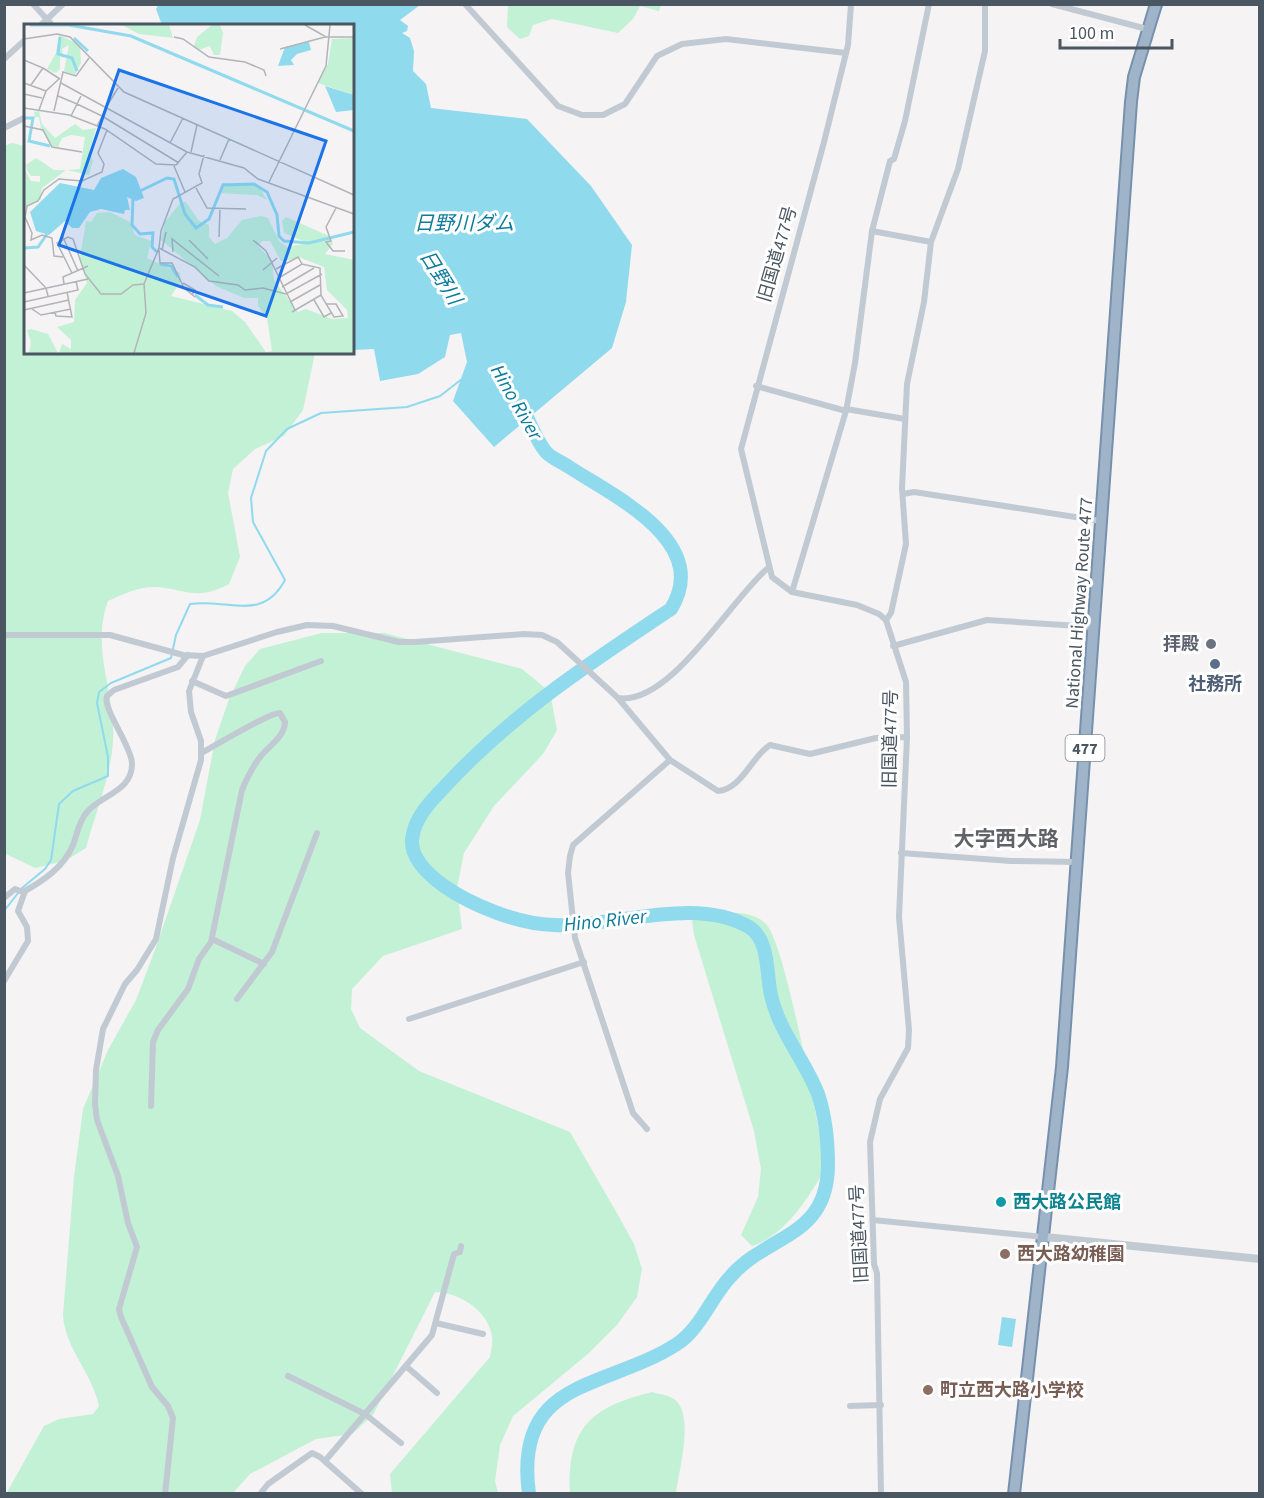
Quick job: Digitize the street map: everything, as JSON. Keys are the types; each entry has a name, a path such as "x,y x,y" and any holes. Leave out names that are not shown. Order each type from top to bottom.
{"highway":[{"name":"National Highway Route 477","path":"1014,1494 1045,1237 1062,1067 1131,102 1134,77 1156,4"}],"street":[{"path":"33,4 51,24"},
{"path":"42,24 63,4"},
{"path":"465,4 558,105 582,115 603,115 625,104 657,56 682,44 726,39 846,53"},
{"name":"旧国道477号","path":"768,568 741,449 846,53 851,4"},
{"path":"792,592 846,410 855,363 872,231 890,161 894,159 905,121 928,4"},
{"path":"618,698 625,699 642,694 664,681 687,662 721,618 768,568 779,584 792,592 857,605 879,614 886,620 891,613 906,544 903,494 907,384 924,302 931,242 958,169 985,51 985,4"},
{"path":"1052,4 1147,29"},
{"path":"4,59 24,41"},
{"path":"4,128 24,118"},
{"path":"872,231 931,242"},
{"path":"756,386 846,410 905,419"},
{"path":"903,494 914,492 1101,521"},
{"name":"旧国道477号","path":"881,1494 881,1405 870,1156 874,1122 887,1083 908,1048 907,984 899,917 907,737 906,682 886,620"},
{"path":"893,646 987,620 1094,627"},
{"path":"4,635 94,634 185,655 203,656 277,632 315,625 342,628 399,642 524,634 542,635 564,649 618,698 670,760 722,791 746,771 770,745 810,754 876,738 907,737"},
{"path":"4,898 15,889 24,891 44,880 70,851 85,814 121,788 130,776 130,755 122,732 105,704 107,696 114,690 178,667 185,655"},
{"path":"165,1494 173,1418 168,1406 152,1388 120,1317 119,1309 137,1247 128,1223 118,1176 97,1120 96,1070 103,1029 113,1006 125,984 153,944 158,930 173,858 202,752 191,712 189,690 203,656"},
{"path":"192,681 226,696 321,661"},
{"path":"151,1106 153,1042 158,1030 188,989 199,959 212,939 242,790 247,776 260,757 282,733 285,722 280,713 271,713 202,752"},
{"path":"647,1129 633,1113 575,938 568,873 573,845 670,760"},
{"path":"237,999 272,952 317,833"},
{"path":"901,853 1011,861 1077,862"},
{"path":"4,981 28,940 27,927 18,911 24,891"},
{"path":"212,939 264,964"},
{"path":"409,1019 584,962"},
{"path":"873,1220 1260,1259"},
{"path":"325,1461 432,1335 454,1254 460,1252 461,1246"},
{"path":"436,1323 483,1334"},
{"path":"407,1367 437,1393"},
{"path":"288,1376 365,1414 401,1443"},
{"path":"850,1406 881,1405"},
{"path":"264,1492 312,1453 325,1461 362,1494"}],"green space":[{"path":"508,4 661,5 659,11 640,6 633,19 618,33 552,19 533,25 529,36 520,39 507,27"},
{"path":"12,143 24,146 24,354 315,354 303,410 284,436 255,449 233,469 228,493 240,557 229,584 200,593 157,587 144,588 108,601 103,619 102,654 111,705 113,741 106,781 86,848 65,861 35,868 4,853 4,146"},
{"path":"322,633 384,633 522,669 550,692 557,730 543,754 494,806 464,853 457,888 462,929 383,956 352,989 351,1009 360,1028 419,1071 570,1132 634,1244 642,1269 637,1297 617,1325 589,1353 513,1416 500,1445 495,1481 498,1493 392,1493 390,1474 490,1357 492,1337 490,1328 479,1311 454,1295 435,1292 373,1415 352,1434 316,1439 250,1474 233,1493 6,1494 44,1426 59,1419 93,1414 99,1406 91,1382 68,1339 63,1315 74,1177 83,1109 108,1050 136,1000 156,947 200,820 215,740 229,699 245,666 260,649"},
{"path":"704,912 752,916 765,923 773,937 791,998 826,1167 804,1202 786,1224 764,1241 752,1246 741,1235 758,1197 761,1169 754,1131 694,935 692,921"},
{"path":"652,1392 674,1399 680,1406 684,1417 684,1443 676,1493 570,1493 573,1452 578,1437 587,1424 613,1405"}],"water":[{"name":"日野川ダム","path":"159,4 420,5 400,20 408,26 407,31 402,33 410,38 414,51 413,71 426,84 431,108 527,119 591,186 632,245 626,302 612,348 494,447 453,401 467,362 461,333 450,335 445,357 418,374 380,381 374,349 354,350 354,24 162,24 156,9"},
{"path":"1002,1317 1016,1319 1012,1347 998,1345"}],"waterway":[{"path":"1157,20 1163,4"},
{"path":"4,911 22,888 45,869 51,860 59,804 73,791 108,776 108,757 97,703 99,692 111,683 171,658 176,635 190,604 255,605 266,601 276,593 285,580 253,522 251,498 266,451 287,429 321,413 407,407 440,396 462,379"},
{"name":"Hino River","path":"520,403 538,441 548,454 610,492 653,524 669,543 679,563 680,585 671,609 556,688 502,731 452,779 433,799 417,822 412,840 415,854 427,872 456,893 496,913 526,921 540,924 577,925 679,913 727,918 749,927 761,940 764,949 771,995 780,1021 818,1094 828,1148 825,1190 818,1208 793,1232 746,1262 731,1276 693,1330 677,1344 650,1359 570,1392 550,1407 535,1428 528,1456 529,1494"}],"place":[{"name":"拝殿","path":"1211,644"},
{"name":"社務所","path":"1215,664"},
{"name":"西大路公民館","path":"1001,1202"},
{"name":"西大路幼稚園","path":"1005,1254"},
{"name":"町立西大路小学校","path":"928,1390"}],"district":[{"name":"大字西大路","path":"1006,839"}],"water label":[{"name":"日野川","path":"441,277"}]}
